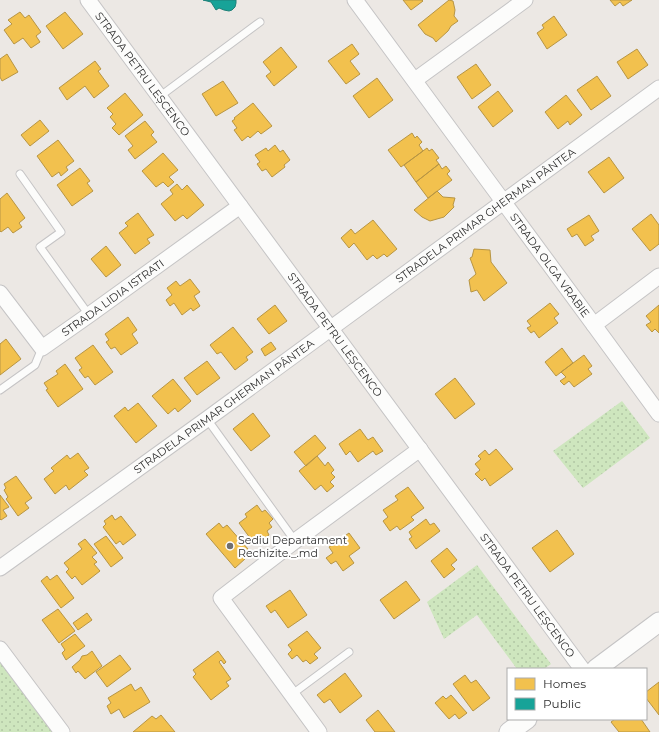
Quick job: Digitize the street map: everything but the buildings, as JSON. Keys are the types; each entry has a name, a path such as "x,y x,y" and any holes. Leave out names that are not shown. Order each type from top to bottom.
{"street":[{"name":"STRADA PETRU LEȘCENCO","path":"88,0 581,668"},
{"name":"STRADA OLGA VRABIE","path":"355,0 659,414"},
{"path":"415,80 525,0"},
{"name":"STRADELA PRIMAR GHERMAN PÂNTEA","path":"0,568 207,419 659,88"},
{"name":"STRADA LIDIA ISTRATI","path":"42,348 240,206"},
{"path":"594,324 659,276"},
{"path":"0,293 42,348"},
{"path":"318,732 220,598 420,449"},
{"path":"597,668 659,622"},
{"path":"0,649 62,732"},
{"path":"509,732 526,720"}],"lane":[{"path":"159,96 260,22"},
{"path":"20,174 61,232 40,246 89,315"},
{"path":"0,390 35,365 42,348"},
{"path":"207,419 295,541"},
{"path":"291,695 349,652"}],"green space":[{"path":"622,401 650,438 583,488 553,451"},
{"path":"477,565 551,664 545,668 516,668 477,615 444,639 427,602"},
{"path":"0,657 55,732 0,732"}],"place":[{"name":"Sediu Departament Rechizite._.md","path":"230,546"}]}
